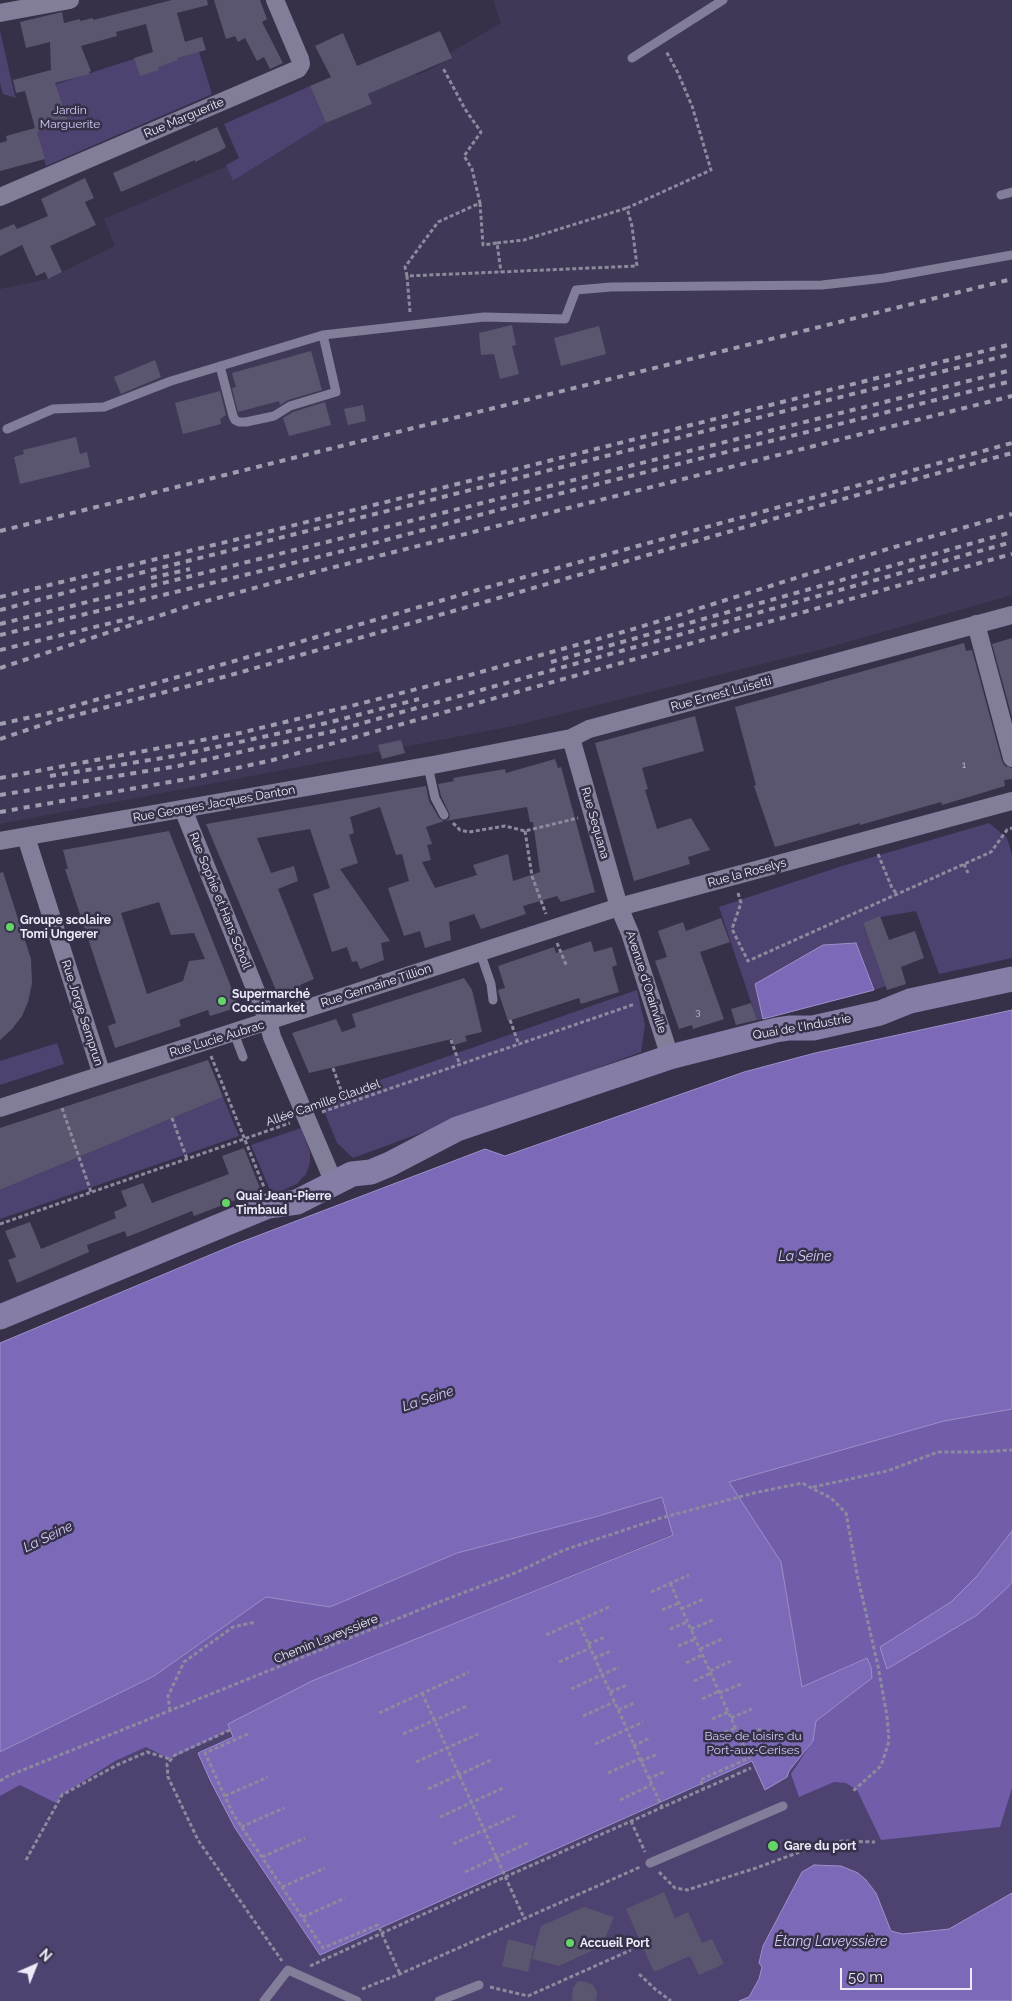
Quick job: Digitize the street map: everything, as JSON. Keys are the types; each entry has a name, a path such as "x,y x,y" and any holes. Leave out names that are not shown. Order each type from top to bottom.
{"main road":[{"name":"Quai de l'Industrie","path":"334,1184 352,1174 371,1172 390,1164 457,1129 670,1057 768,1032 789,1028 813,1028 880,1013 902,1003 917,999 1012,979"},
{"path":"0,1317 268,1206 297,1202 312,1193 334,1184"}],"street":[{"path":"0,13 49,2 70,0"},
{"name":"Rue Marguerite","path":"0,197 298,69 301,64 300,59 275,0"},
{"name":"Rue Ernest Luisetti","path":"428,766 571,738 589,729 1012,615"},
{"path":"976,624 1012,758"},
{"name":"Rue Sequana","path":"571,738 619,908"},
{"name":"Rue Georges Jacques Danton","path":"0,841 428,766"},
{"name":"Rue la Roselys","path":"482,951 619,908 1012,802"},
{"name":"Rue Sophie et Hans Scholl","path":"183,809 268,1021"},
{"name":"Rue Jorge Semprun","path":"26,836 102,1075"},
{"name":"Avenue d'Orainville","path":"619,908 630,933 670,1057"},
{"name":"Rue Germaine Tillion","path":"268,1021 482,951"},
{"name":"Rue Lucie Aubrac","path":"0,1108 268,1021 272,1037 334,1184"}],"lane":[{"path":"632,58 722,0"},
{"path":"1001,195 1012,192"},
{"path":"7,429 53,409 104,407 171,381 323,335 412,324 484,318 565,319 576,290 611,287 822,286 884,278 1012,255"},
{"path":"220,366 235,420 246,422 274,416 290,406 336,392 323,335"},
{"path":"428,766 435,798 447,816"},
{"path":"482,951 492,1000"},
{"path":"234,1032 243,1057"},
{"path":"650,1862 783,1806"},
{"path":"264,2001 288,1970 357,2001"},
{"path":"439,2001 479,1984"}],"path":[{"path":"443,68 466,110 481,132 464,156 472,169 480,203 483,245 524,240 627,208 711,170 692,106 678,73 658,40"},
{"path":"412,324 405,266 438,222 480,203"},
{"path":"407,276 637,266 632,226 627,208"},
{"path":"496,243 501,272"},
{"path":"447,816 455,827 469,832 506,826 525,831 576,818"},
{"path":"733,877 741,903 732,929 748,960 991,852 1007,830 1012,828"},
{"path":"525,831 532,876 555,941 560,946 567,967"},
{"path":"872,839 892,888 897,894"},
{"path":"964,864 968,873"},
{"name":"Allée Camille Claudel","path":"0,1224 651,998"},
{"path":"510,1020 519,1045"},
{"path":"451,1040 460,1065"},
{"path":"205,1042 267,1193"},
{"path":"333,1068 346,1104"},
{"path":"62,1108 91,1192"},
{"path":"172,1118 187,1159"},
{"path":"812,1488 887,1470 938,1452 1012,1450"},
{"name":"Chemin Laveyssière","path":"0,1782 8,1776 515,1573 564,1550 661,1518 754,1493 802,1483 812,1488"},
{"path":"812,1488 831,1498 846,1513 887,1716 890,1741 881,1766 853,1791"},
{"path":"651,1592 689,1575"},
{"path":"670,1583 749,1758 700,1780 704,1788"},
{"path":"681,1609 704,1599"},
{"path":"662,1610 679,1603"},
{"path":"546,1635 609,1607"},
{"path":"691,1629 713,1620"},
{"path":"578,1621 662,1807"},
{"path":"170,1711 168,1696 184,1662 233,1627 256,1622"},
{"path":"670,1629 688,1622"},
{"path":"559,1662 605,1636"},
{"path":"678,1646 695,1639"},
{"path":"700,1649 722,1640"},
{"path":"594,1658 611,1651"},
{"path":"686,1663 702,1655"},
{"path":"694,1681 731,1661"},
{"path":"571,1689 619,1667"},
{"path":"379,1713 469,1672"},
{"path":"702,1699 741,1684"},
{"path":"610,1692 627,1685"},
{"path":"422,1693 524,1918"},
{"path":"583,1716 614,1702"},
{"path":"618,1710 634,1703"},
{"path":"403,1734 467,1706"},
{"path":"731,1718 752,1709"},
{"path":"712,1719 728,1712"},
{"path":"595,1744 643,1722"},
{"path":"719,1735 736,1728"},
{"path":"740,1738 760,1729"},
{"path":"230,1730 170,1759 167,1764 168,1777 198,1840 288,1970"},
{"path":"248,1734 205,1753 224,1796 241,1827 323,1948 378,1924 400,1974"},
{"path":"416,1762 478,1734"},
{"path":"633,1746 650,1738"},
{"path":"727,1753 743,1746"},
{"path":"26,1860 62,1795 117,1765 147,1752 170,1759"},
{"path":"608,1773 658,1754"},
{"path":"428,1790 491,1760"},
{"path":"313,1965 751,1768"},
{"path":"648,1779 666,1771"},
{"path":"224,1796 268,1777"},
{"path":"620,1800 651,1785"},
{"path":"440,1817 503,1788"},
{"path":"241,1827 284,1808"},
{"path":"452,1844 516,1816"},
{"path":"631,1821 650,1862 675,1888 687,1890 756,1868 819,1844 842,1841 875,1842"},
{"path":"262,1857 305,1838"},
{"path":"464,1872 528,1843"},
{"path":"346,1995 400,1974 650,1862"},
{"path":"282,1887 325,1868"},
{"path":"303,1917 345,1898"},
{"path":"479,1984 528,1996 631,1950"},
{"path":"639,1974 671,2001"}],"shaded area":[{"path":"493,0 1012,0 1012,595 823,649 513,726 0,824 0,289 48,279 115,246 104,219 227,166 234,181 326,123 372,104 368,94 415,73 417,75 429,70 451,58 450,53 501,23"},
{"path":"1012,1409 1012,1531 977,1576 951,1602 880,1647 887,1669 1007,1588 1012,1582 1012,1788 1000,1827 881,1840 857,1790 846,1783 834,1782 799,1797 791,1774 813,1741 816,1721 872,1678 871,1667 866,1658 802,1687 781,1562 729,1482 944,1421"},
{"path":"662,1497 673,1534 445,1627 228,1724 230,1730 170,1759 146,1747 115,1761 62,1795 56,1803 20,1785 0,1796 0,1752 154,1676 266,1597 330,1607 457,1553 595,1517"}],"green space":[{"path":"0,31 16,98 3,94 0,83"},
{"name":"Jardin Marguerite","path":"195,39 212,94 46,166 26,94"},
{"path":"310,86 326,123 233,181 226,165 239,158 224,124"},
{"path":"989,823 1007,838 1012,855 1012,958 939,974 916,911 881,917 863,924 886,986 874,990 855,943 755,984 763,1019 757,1020 719,907 842,866"},
{"path":"637,990 645,1025 641,1052 353,1158 337,1143 320,1101"},
{"path":"57,1043 64,1064 0,1085 0,1061"},
{"path":"223,1097 239,1136 0,1219 0,1190"},
{"path":"301,1128 310,1152 310,1163 306,1174 297,1184 272,1195 251,1145"},
{"name":"Base de loisirs du Port-aux-Cerises","path":"1012,1409 1012,2001 0,2001 0,1752 154,1676 266,1597 330,1607 356,1594 491,1544 595,1517 662,1497 729,1482"}],"water":[{"path":"856,943 874,990 763,1019 755,984 823,945"},
{"name":"La Seine","path":"1012,1010 1012,1409 944,1421 729,1482 781,1562 802,1687 867,1658 871,1667 872,1678 816,1721 813,1741 789,1771 787,1777 765,1790 752,1761 320,1955 235,1828 198,1753 233,1737 228,1724 312,1681 673,1535 662,1497 595,1517 457,1553 330,1607 266,1597 154,1676 0,1752 0,1343 236,1244 485,1149 505,1156 744,1072 815,1053"},
{"path":"1012,1531 1012,1582 1007,1588 977,1615 887,1669 880,1647 951,1602 977,1576"},
{"name":"Étang Laveyssière","path":"814,1865 841,1866 858,1873 876,1893 891,1931 903,1934 949,1929 1012,1893 1012,2001 739,2001 749,1997 759,1979 762,1967 759,1963 763,1946 802,1872"}],"building":[{"path":"172,0 207,0 208,5 177,13 185,42 202,37 206,50 177,58 178,60 158,67 159,70 140,76 134,58 153,52 146,24 116,32 117,36 81,46 91,71 89,72 90,74 55,83 68,121 37,132 45,159 0,171 0,143 7,141 6,136 35,128 25,91 16,93 13,80 51,70 50,42 26,48 20,22 62,12 64,23 80,19 80,21 93,18 93,20"},
{"path":"214,0 260,0 267,19 262,22 283,63 270,69 264,57 257,61 245,38 238,42 235,36 226,39"},
{"path":"440,31 452,58 368,94 372,104 326,123 310,86 331,77 315,46 343,33 357,66"},
{"path":"217,127 226,147 195,162 195,160 121,192 113,173"},
{"path":"85,178 94,198 85,202 96,225 50,246 62,272 48,279 45,272 36,276 22,245 0,256 0,230 14,224 17,229 48,216 41,199"},
{"path":"512,325 516,345 512,346 519,374 500,379 494,354 481,355 479,333"},
{"path":"599,326 606,354 561,366 554,338"},
{"path":"311,351 322,390 288,400 280,405 279,401 238,412 232,388 236,387 232,373"},
{"path":"155,360 161,377 121,394 114,377"},
{"path":"220,391 226,415 220,419 221,424 183,434 175,403"},
{"path":"325,402 331,425 289,436 283,418 293,412"},
{"path":"363,405 366,421 348,425 344,409"},
{"path":"76,437 80,454 87,452 90,467 20,484 14,457 24,454 23,450"},
{"path":"1012,638 1012,717 992,644"},
{"path":"964,643 966,651 972,650 1002,761 1005,766 1012,768 1012,779 1004,780 1005,786 942,805 941,802 775,847 754,786 756,785 735,707"},
{"path":"695,716 704,751 642,768 648,789 645,790 657,829 691,818 710,850 688,857 690,864 634,881 595,743"},
{"path":"401,740 405,753 382,759 378,745"},
{"path":"555,759 558,768 561,767 595,892 561,902 557,896 523,906 526,914 481,929 474,914 449,922 451,940 425,948 420,931 404,936 388,888 409,881 402,854 396,855 380,807 350,817 354,833 349,835 358,863 340,869 390,941 381,943 384,960 360,969 357,961 352,962 347,947 332,952 313,894 330,888 310,829 257,838 271,873 294,866 298,881 278,889 314,979 300,985 301,988 278,995 206,824 426,786 429,801 439,818 444,821 426,827 432,844 427,845 431,860 422,862 435,888 477,875 473,865 508,854 513,881 540,872 533,822 530,822 527,807 445,821 449,819 450,815 441,796 438,784 454,781 453,778 505,769 506,773"},
{"path":"169,831 239,1007 210,1016 208,1010 179,1020 181,1026 115,1048 108,1026 116,1023 65,869 68,869 63,850","holes":["159,902 171,935 194,933 205,959 189,961 183,981 147,994 121,913"]},
{"name":"Groupe scolaire Tomi Ungerer","path":"3,872 31,959 32,983 28,1002 22,1016 0,1040 0,873"},
{"path":"880,916 889,940 915,931 924,958 901,967 906,984 887,990 863,923"},
{"path":"721,918 730,942 700,952 724,1019 693,1029 692,1025 679,1029 655,961 667,957 658,931 683,922 686,931"},
{"path":"591,941 594,952 612,947 617,965 612,967 619,992 581,1004 579,998 508,1021 498,990 505,988 498,966 554,947 556,953"},
{"path":"464,978 472,990 482,1032 465,1036 467,1041 454,1045 452,1039 309,1073 292,1033 336,1019 342,1032 356,1027 352,1014"},
{"path":"751,1003 757,1020 736,1025 731,1009"},
{"path":"208,1060 223,1097 0,1190 0,1128"},
{"path":"244,1148 262,1193 251,1198 249,1195 194,1216 192,1211 127,1237 125,1231 87,1245 89,1252 17,1283 8,1260 16,1257 5,1231 30,1222 41,1249 116,1218 114,1212 127,1206 121,1191 143,1183 152,1203 229,1174 222,1156"},
{"path":"664,1892 675,1918 688,1912 702,1943 712,1939 724,1964 699,1975 690,1956 654,1972 626,1909"},
{"name":"Accueil Port","path":"584,1907 614,1917 602,1946 559,1966 532,1959 541,1926"},
{"path":"508,1939 534,1946 528,1972 502,1966"},
{"path":"578,1981 587,1982 594,1986 597,1993 596,2001 572,2001 573,1988"}],"railway":[{"path":"0,531 1012,279"},
{"path":"0,597 263,533 1012,344"},
{"path":"0,610 148,571 1012,354"},
{"path":"0,624 1012,370"},
{"path":"0,635 367,545 558,494 1012,381"},
{"path":"0,668 192,605 295,577 1012,396"},
{"path":"0,724 49,713 474,591 1012,443"},
{"path":"0,739 57,720 231,675 832,502 1012,453"},
{"path":"0,778 240,733 463,677 637,628 891,548 1012,514"},
{"path":"551,662 1012,532"},
{"path":"0,795 178,766 334,731 1012,542"},
{"path":"0,812 187,779 273,760 1012,554"},
{"path":"151,578 190,569"},
{"path":"0,650 140,616"},
{"path":"50,776 175,756 327,723 419,699"}],"place":[{"name":"Groupe scolaire Tomi Ungerer","path":"10,927"},
{"name":"Supermarché Coccimarket","path":"222,1001"},
{"name":"Quai Jean-Pierre Timbaud","path":"226,1203"},
{"name":"Gare du port","path":"773,1846"},
{"name":"Accueil Port","path":"570,1943"}]}
